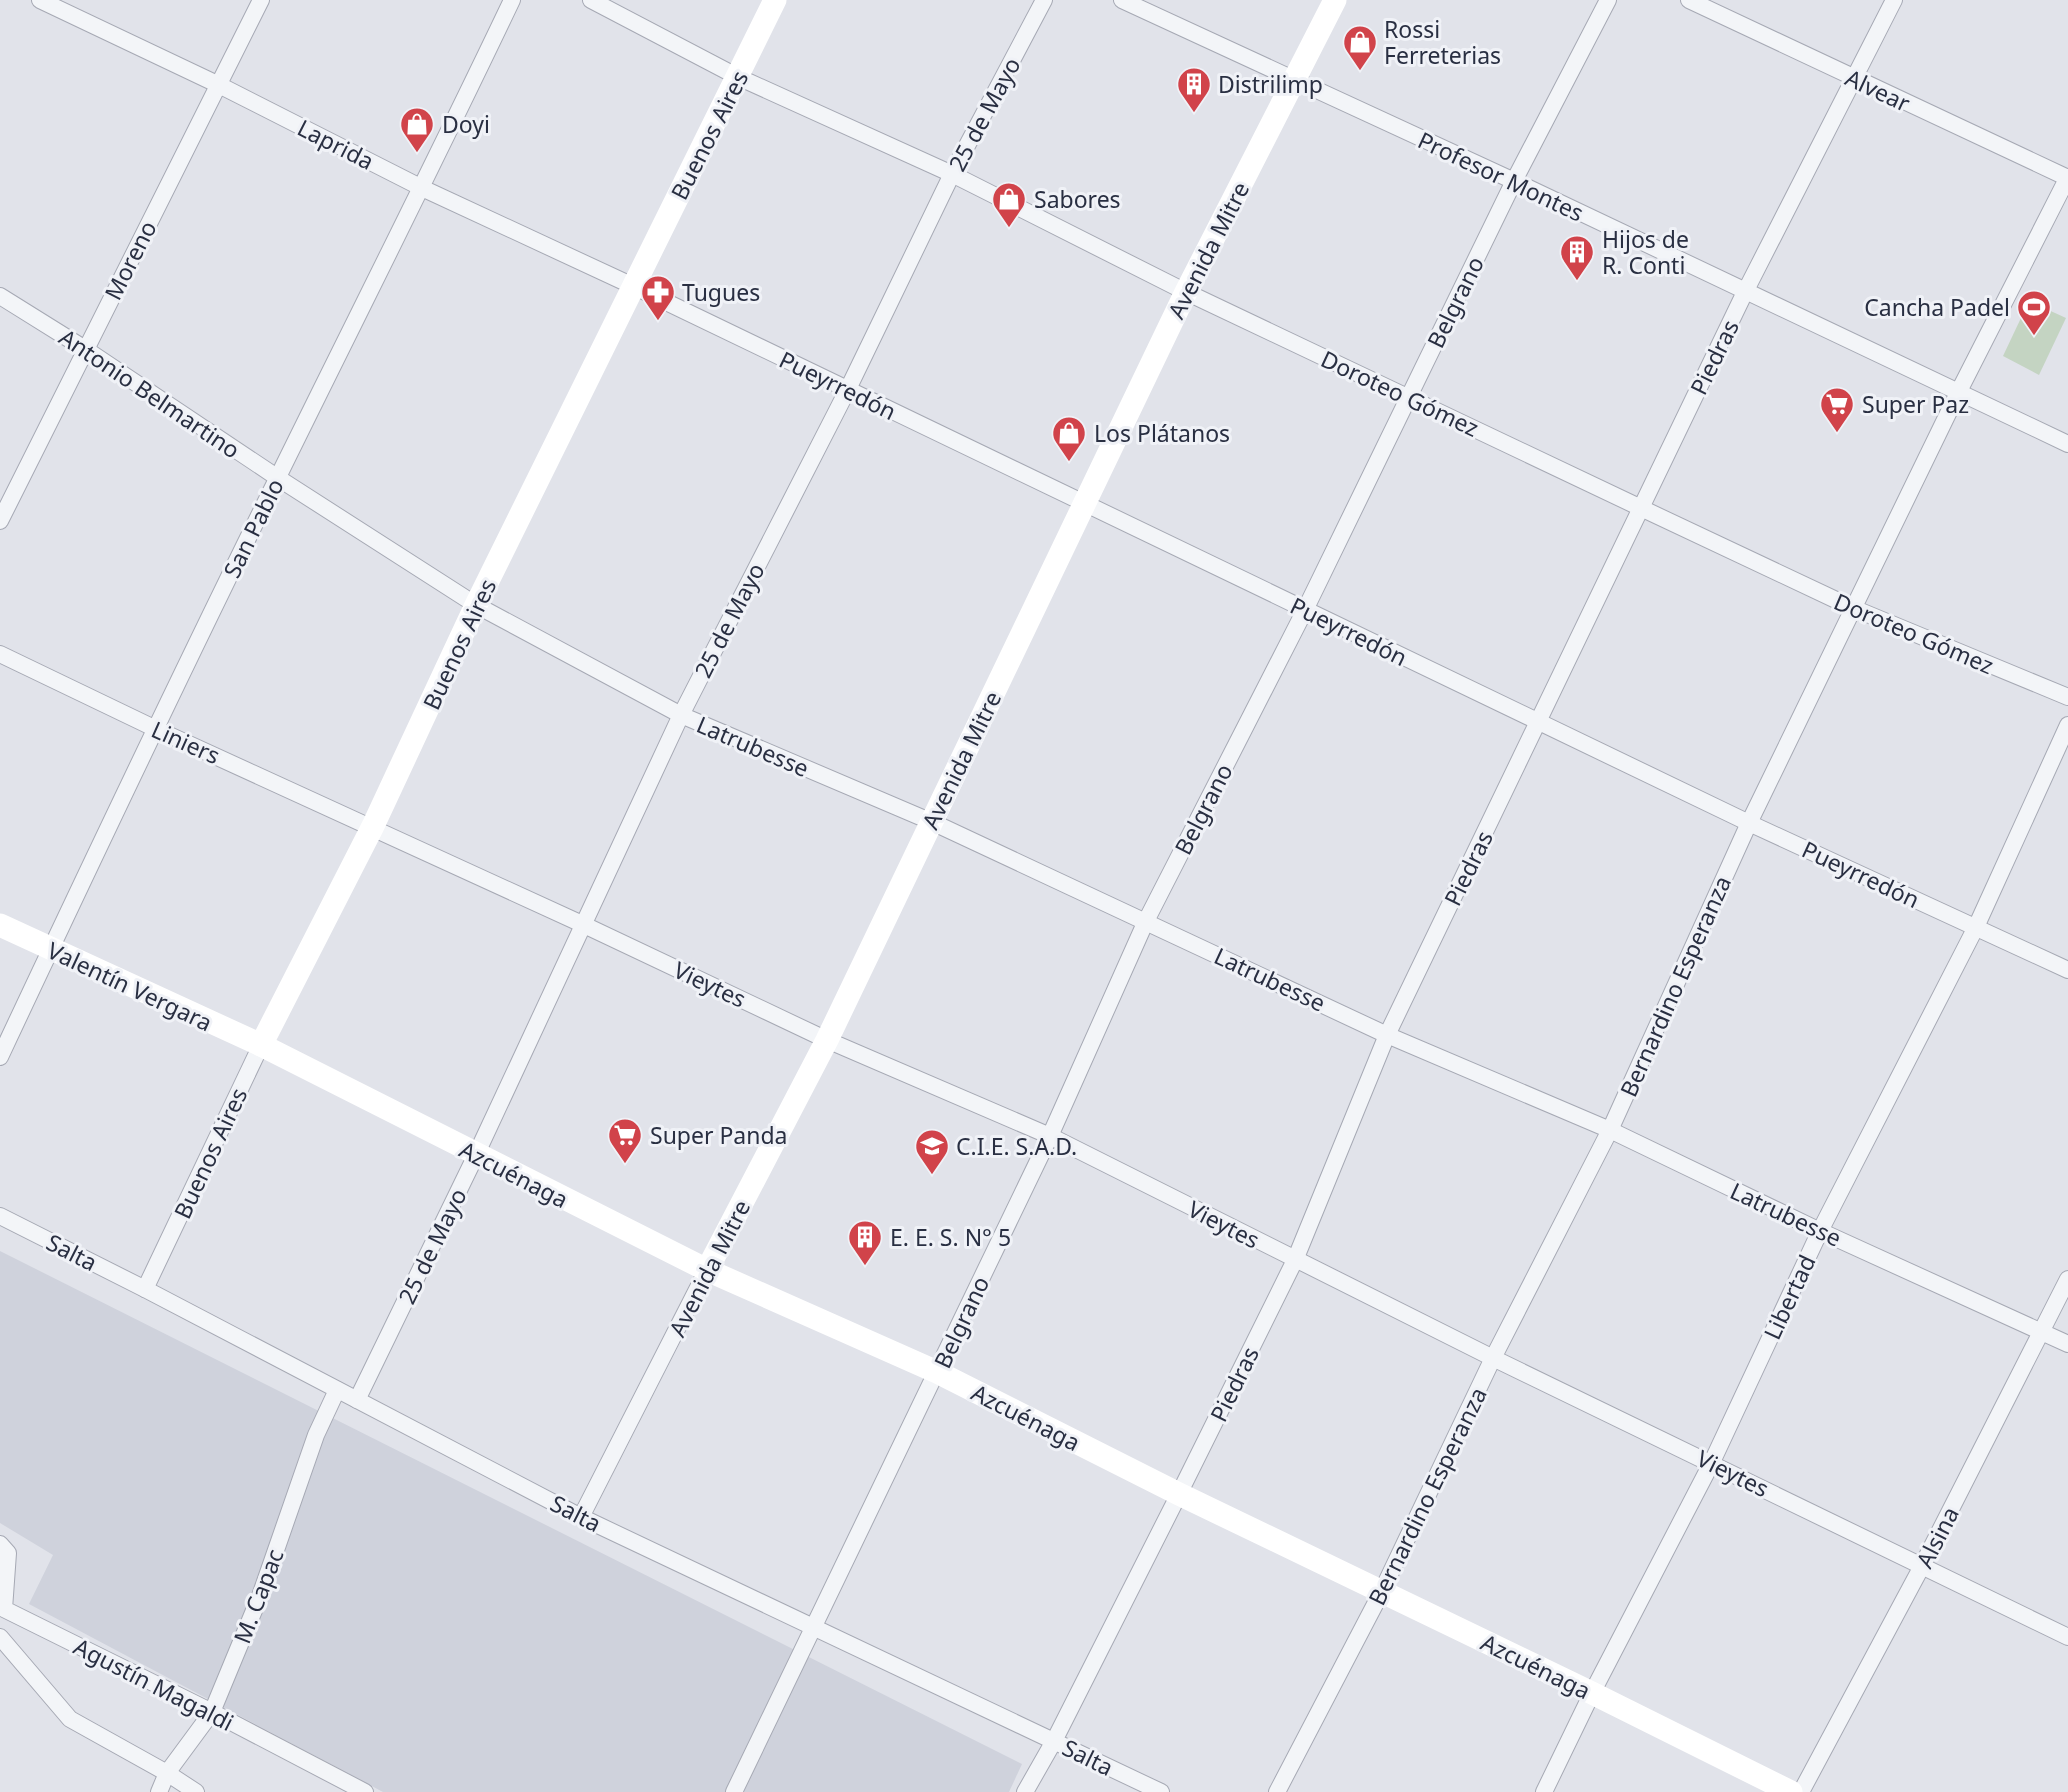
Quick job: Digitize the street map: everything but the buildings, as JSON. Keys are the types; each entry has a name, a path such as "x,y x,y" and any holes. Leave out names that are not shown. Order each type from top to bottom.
{"street":[{"name":"Laprida","path":"40,0 219,85 422,188 633,286"},
{"name":"Moreno","path":"0,520 261,0"},
{"name":"San Pablo","path":"0,1057 156,729 512,0"},
{"name":"Doroteo Gómez","path":"591,0 738,77 952,174 1186,292 1641,508 1853,608 2068,697"},
{"name":"Buenos Aires","path":"145,1289 261,1045 373,826 476,605 775,0"},
{"name":"25 de Mayo","path":"357,1399 477,1155 681,715 848,389 952,174 1044,0"},
{"name":"Profesor Montes","path":"1122,0 1514,181 2068,444"},
{"name":"Avenida Mitre","path":"581,1517 827,1040 1186,292 1335,0"},
{"name":"Belgrano","path":"733,1792 1050,1136 1146,921 1305,610 1514,181 1608,0"},
{"name":"Alvear","path":"1689,0 2068,178"},
{"name":"Piedras","path":"1025,1792 1054,1741 1295,1260 1387,1035 1745,292 1894,0"},
{"name":"Bernardino Esperanza","path":"1277,1792 1382,1591 1493,1358 1610,1129 1748,823 1958,393 2068,178"},
{"name":"Pueyrredón","path":"633,286 1748,823 2068,970"},
{"name":"Antonio Belmartino","path":"0,296 476,605"},
{"name":"Latrubesse","path":"476,605 681,715 932,821 1387,1035 1610,1129 1820,1231 2068,1345"},
{"name":"Liniers","path":"0,654 156,729 373,826"},
{"name":"Libertad","path":"1544,1792 1592,1693 1712,1462 1820,1231 1976,927 2068,725"},
{"name":"Vieytes","path":"373,826 827,1040 1050,1136 1493,1358 2068,1637"},
{"name":"Valentín Vergara","path":"0,925 261,1045"},
{"name":"Azcuénaga","path":"261,1045 707,1270 937,1373 1791,1792"},
{"name":"Salta","path":"0,1216 581,1517 1161,1792"},
{"name":"Alsina","path":"1801,1792 1922,1566 2068,1279"},
{"name":"M. Capac","path":"159,1792 167,1773 212,1712 260,1596 316,1435 337,1390"},
{"name":"Agustín Magaldi","path":"0,1544 8,1553 2,1610 212,1712 365,1792"},
{"path":"0,1637 70,1719 196,1792"}],"shaded area":[{"path":"0,1251 1022,1764 1009,1792 383,1792 29,1604 53,1555 0,1523"}],"green space":[{"name":"Cancha Padel","path":"2029,301 2066,318 2039,375 2003,356"}],"place":[{"name":"Rossi Ferreterias","path":"1360,72"},
{"name":"Distrilimp","path":"1194,114"},
{"name":"Doyi","path":"417,154"},
{"name":"Sabores","path":"1009,229"},
{"name":"Hijos de R. Conti","path":"1577,282"},
{"name":"Tugues","path":"658,322"},
{"name":"Cancha Padel","path":"2034,337"},
{"name":"Super Paz","path":"1837,434"},
{"name":"Los Plátanos","path":"1069,463"},
{"name":"Super Panda","path":"625,1165"},
{"name":"C.I.E. S.A.D.","path":"932,1176"},
{"name":"E. E. S. N° 5","path":"865,1267"}]}
